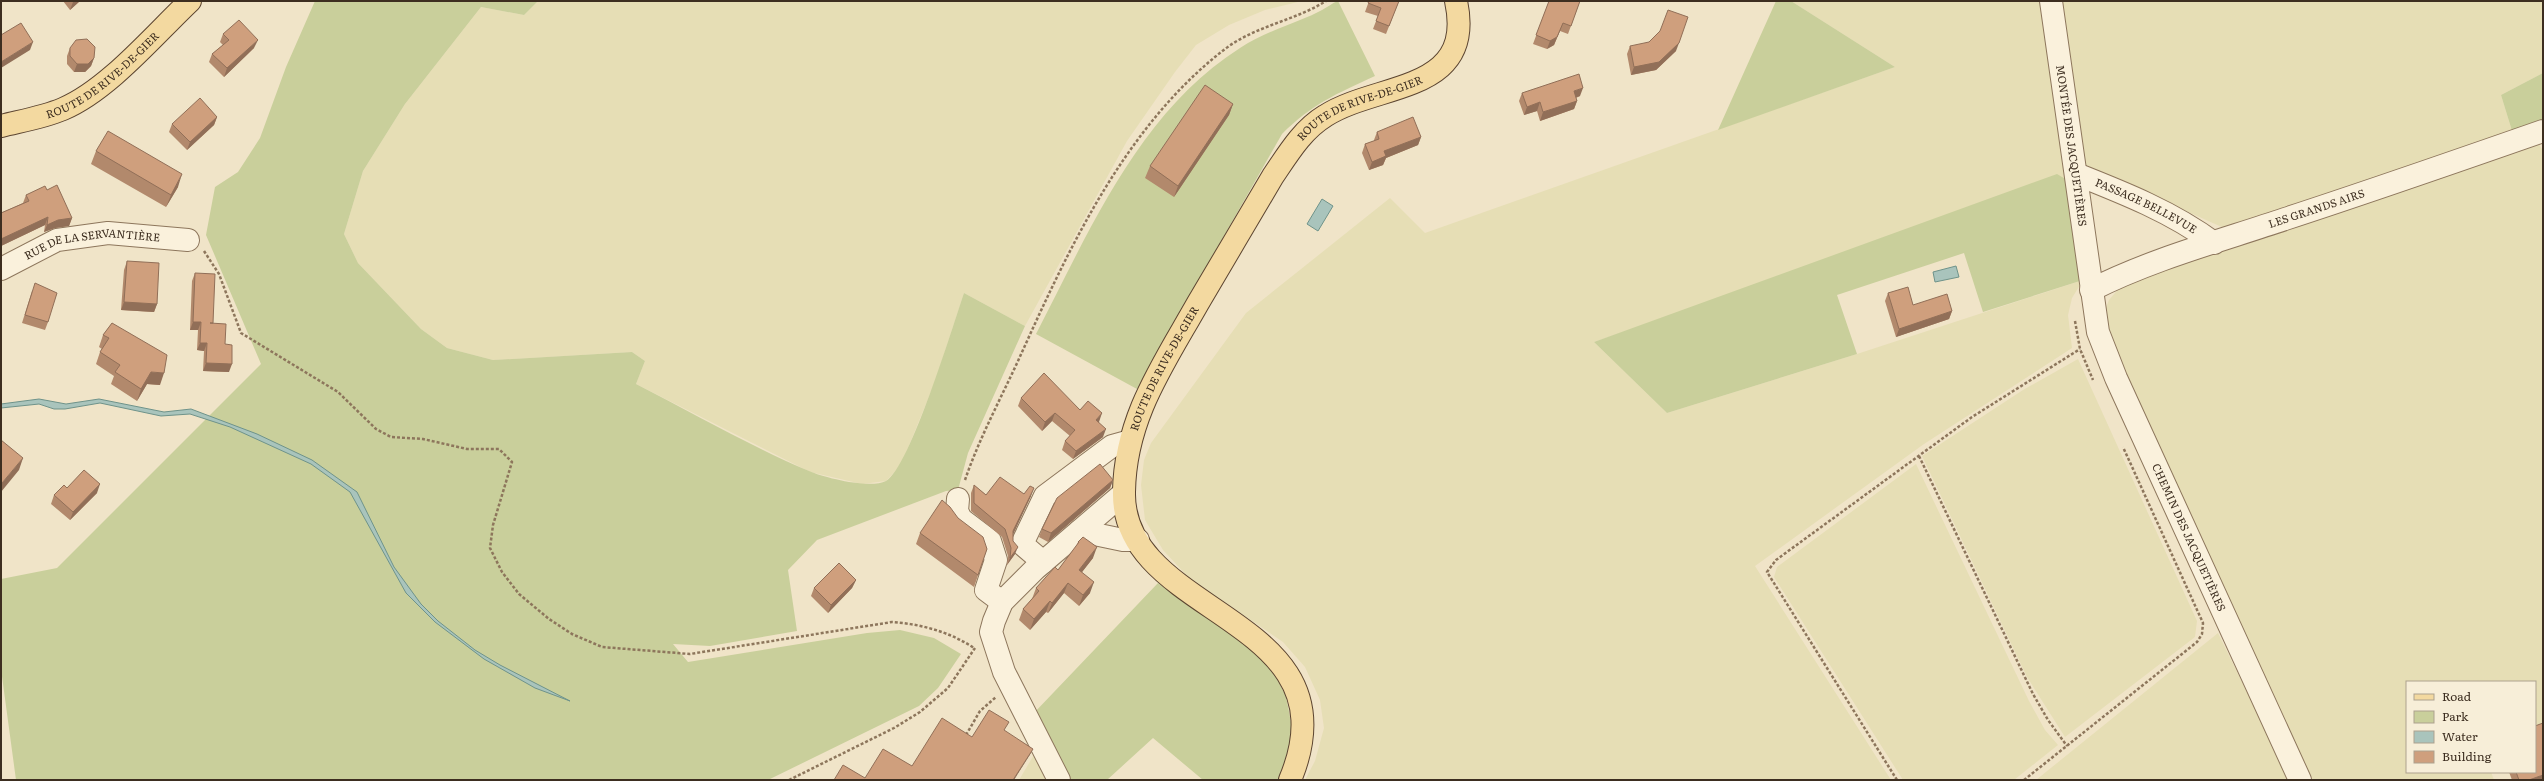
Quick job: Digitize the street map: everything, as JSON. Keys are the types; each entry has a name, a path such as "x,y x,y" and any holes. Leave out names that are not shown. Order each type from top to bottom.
{"main road":[{"name":"ROUTE DE RIVE-DE-GIER","path":"1,126 62,109 85,97 103,83 190,1"},
{"name":"ROUTE DE RIVE-DE-GIER","path":"1290,780 1302,747 1304,725 1299,694 1285,669 1257,641 1180,584 1150,558 1131,528 1124,493 1130,441 1141,406 1160,370 1273,176 1291,149 1310,127 1325,116 1350,102 1423,79 1440,68 1452,56 1458,36 1456,1"}],"street":[{"name":"MONTÉE DES JACQUETIÈRES","path":"2051,1 2091,290"},
{"name":"LES GRANDS AIRS","path":"2091,290 2109,281 2214,243 2403,180 2543,131"},
{"name":"PASSAGE BELLEVUE","path":"2076,174 2129,195 2193,227 2214,243"},
{"name":"RUE DE LA SERVANTIÈRE","path":"1,269 56,240 108,233 188,240"},
{"name":"CHEMIN DES JACQUETIÈRES","path":"2091,290 2098,332 2116,378 2300,780"},
{"path":"1043,562 1022,544 1046,496 1112,446 1130,441"},
{"path":"1059,780 1004,672 991,632 1002,602 1043,562 1124,493"},
{"path":"958,499 956,511 961,519 990,541 996,560 986,590 1002,602"},
{"path":"1080,532 1122,540 1138,540"}],"path":[{"path":"958,499 971,462 1062,267 1106,189 1137,140 1181,88 1226,48 1258,30 1314,8 1326,1"},
{"path":"188,240 200,245 219,274 241,333 291,361 338,392 376,429 391,437 423,439 467,449 499,449 504,453 512,462 493,525 490,548 502,572 519,594 549,619 572,634 602,647 690,654 892,622 914,623 960,639 974,648"},
{"path":"1897,780 1767,572 1776,560 1972,417 2080,349 2096,385"},
{"path":"2024,780 2197,642 2202,634 2203,623 2122,443"},
{"path":"1918,456 2034,694 2048,720 2067,746"},
{"path":"789,780 894,728 920,712 948,688 974,648 991,632"},
{"path":"965,737 986,704 1012,688"}],"shaded area":[{"path":"538,1 1302,1 1265,10 1229,25 1196,45 1175,72 1127,141 1025,326 964,293 935,382 901,465 886,481 862,484 810,472 636,384 645,361 632,352 493,360 447,348 421,329 358,263 344,234 363,171 405,104 481,7 524,15"},
{"path":"1791,1 2041,1 2067,180 1594,342 1667,413 1857,354 2083,280 2072,298 2068,315 2072,348 1924,444 1755,566 1891,780 1305,780 1315,761 1324,728 1320,700 1305,667 1283,642 1189,578 1163,550 1145,520 1141,485 1144,460 1151,443 1246,313 1390,198 1425,233 1895,67"},
{"path":"2062,1 2543,1 2543,73 2501,95 2513,134 2224,228 2083,165"},
{"path":"2536,139 2543,151 2543,726 2536,729 2536,681 2406,681 2406,773 2491,773 2494,780 2308,780 2108,340 2103,315 2109,300 2120,287 2138,275"},
{"path":"2078,359 2197,621 2195,637 2065,737 2027,677 1922,456 2023,390"},
{"path":"1916,464 2029,701 2045,730 2058,745 2014,780 1903,780 1774,577 1777,567"},
{"path":"2218,633 2290,780 2036,780"},
{"path":"1038,748 1056,780 1019,780"}],"green space":[{"path":"315,1 538,1 524,15 481,7 405,104 363,171 344,234 358,263 421,329 447,348 493,360 632,352 645,361 636,384 743,440 809,471 848,482 869,484 886,481 896,471 907,451 930,394 964,293 1025,326 968,453 958,490 946,491 817,540 788,570 797,631 710,646 673,644 688,662 867,633 900,630 934,638 961,654 938,688 919,706 768,780 16,780 1,669 1,579 57,568 261,364 206,235 215,187 238,172 260,138 286,67"},
{"path":"1338,1 1375,76 1325,100 1314,107 1282,134 1137,389 1036,334 1076,255 1120,177 1145,140 1173,105 1204,74 1240,48 1277,29 1314,14"},
{"path":"1776,1 1791,1 1895,67 1718,130"},
{"path":"2543,73 2543,124 2513,134 2501,95"},
{"path":"2057,174 2067,180 2083,280 1983,312 1964,253 1837,295 1857,354 1667,413 1594,342"},
{"path":"1158,583 1253,650 1274,673 1286,696 1293,733 1289,752 1278,780 1203,780 1153,738 1107,780 1070,780 1033,714"}],"water":[{"path":"1322,199 1333,206 1318,231 1307,224"},
{"path":"1956,266 1959,277 1935,282 1933,272"},
{"path":"39,399 66,404 99,399 164,412 191,409 257,434 312,460 357,492 394,567 421,604 438,621 475,650 500,665 570,701 535,688 484,659 435,622 406,593 350,492 311,464 230,427 190,414 161,416 100,403 65,409 54,409 39,404 1,408 1,404"}],"building":[{"path":"1369,1 1399,1 1389,26 1376,21 1381,8 1368,3"},
{"path":"1549,1 1580,1 1571,26 1563,23 1557,37 1550,41 1536,35"},
{"path":"1668,10 1688,17 1679,43 1659,62 1634,67 1630,46 1649,42 1660,31"},
{"path":"239,20 258,40 227,68 212,54 229,40 223,34"},
{"path":"21,23 33,42 1,62 1,35"},
{"path":"87,39 95,47 94,58 88,64 77,64 70,56 70,48 76,40"},
{"path":"1579,74 1583,88 1574,91 1577,101 1543,112 1540,102 1527,107 1522,93"},
{"path":"1205,85 1233,104 1178,186 1150,166"},
{"path":"200,98 217,117 190,142 172,124"},
{"path":"1413,117 1421,137 1384,151 1386,156 1372,162 1365,144 1379,139 1377,132"},
{"path":"108,131 182,174 171,195 96,151"},
{"path":"57,185 72,218 58,220 47,225 48,217 1,239 1,213 29,201 26,195 45,186 47,190"},
{"path":"127,261 159,263 157,304 124,302"},
{"path":"195,273 215,274 213,323 210,323 226,324 225,344 232,345 232,364 206,363 207,343 200,343 201,322 193,322"},
{"path":"35,283 57,293 48,322 25,315"},
{"path":"1908,287 1913,305 1947,294 1952,311 1899,329 1888,293"},
{"path":"112,323 167,355 164,373 151,372 141,389 115,372 120,365 100,352 109,338 103,335"},
{"path":"1044,373 1080,410 1088,401 1102,413 1096,420 1106,429 1076,451 1065,441 1075,430 1055,413 1045,422 1021,398"},
{"path":"1,440 23,458 2,483 1,482"},
{"path":"1100,464 1113,480 1051,533 1042,529 1057,498"},
{"path":"84,470 100,484 73,512 54,495 64,485 67,488"},
{"path":"1000,477 1024,494 1030,486 1034,488 1013,531 1013,541 1018,547 1010,558 1011,548 1005,529 974,503 974,485 986,495"},
{"path":"942,500 950,507 958,518 983,537 987,549 978,575 920,533"},
{"path":"1083,537 1097,547 1079,570 1094,582 1083,595 1068,583 1052,603 1050,601 1034,619 1023,609 1039,591 1036,588 1055,567 1058,570"},
{"path":"839,563 856,580 831,605 814,588"},
{"path":"989,710 1009,722 1004,730 1033,749 1013,780 834,780 843,765 865,778 883,749 912,766 942,718 972,737"},
{"path":"2543,723 2543,775 2529,780 2519,780 2516,773 2536,773 2536,726"}]}
